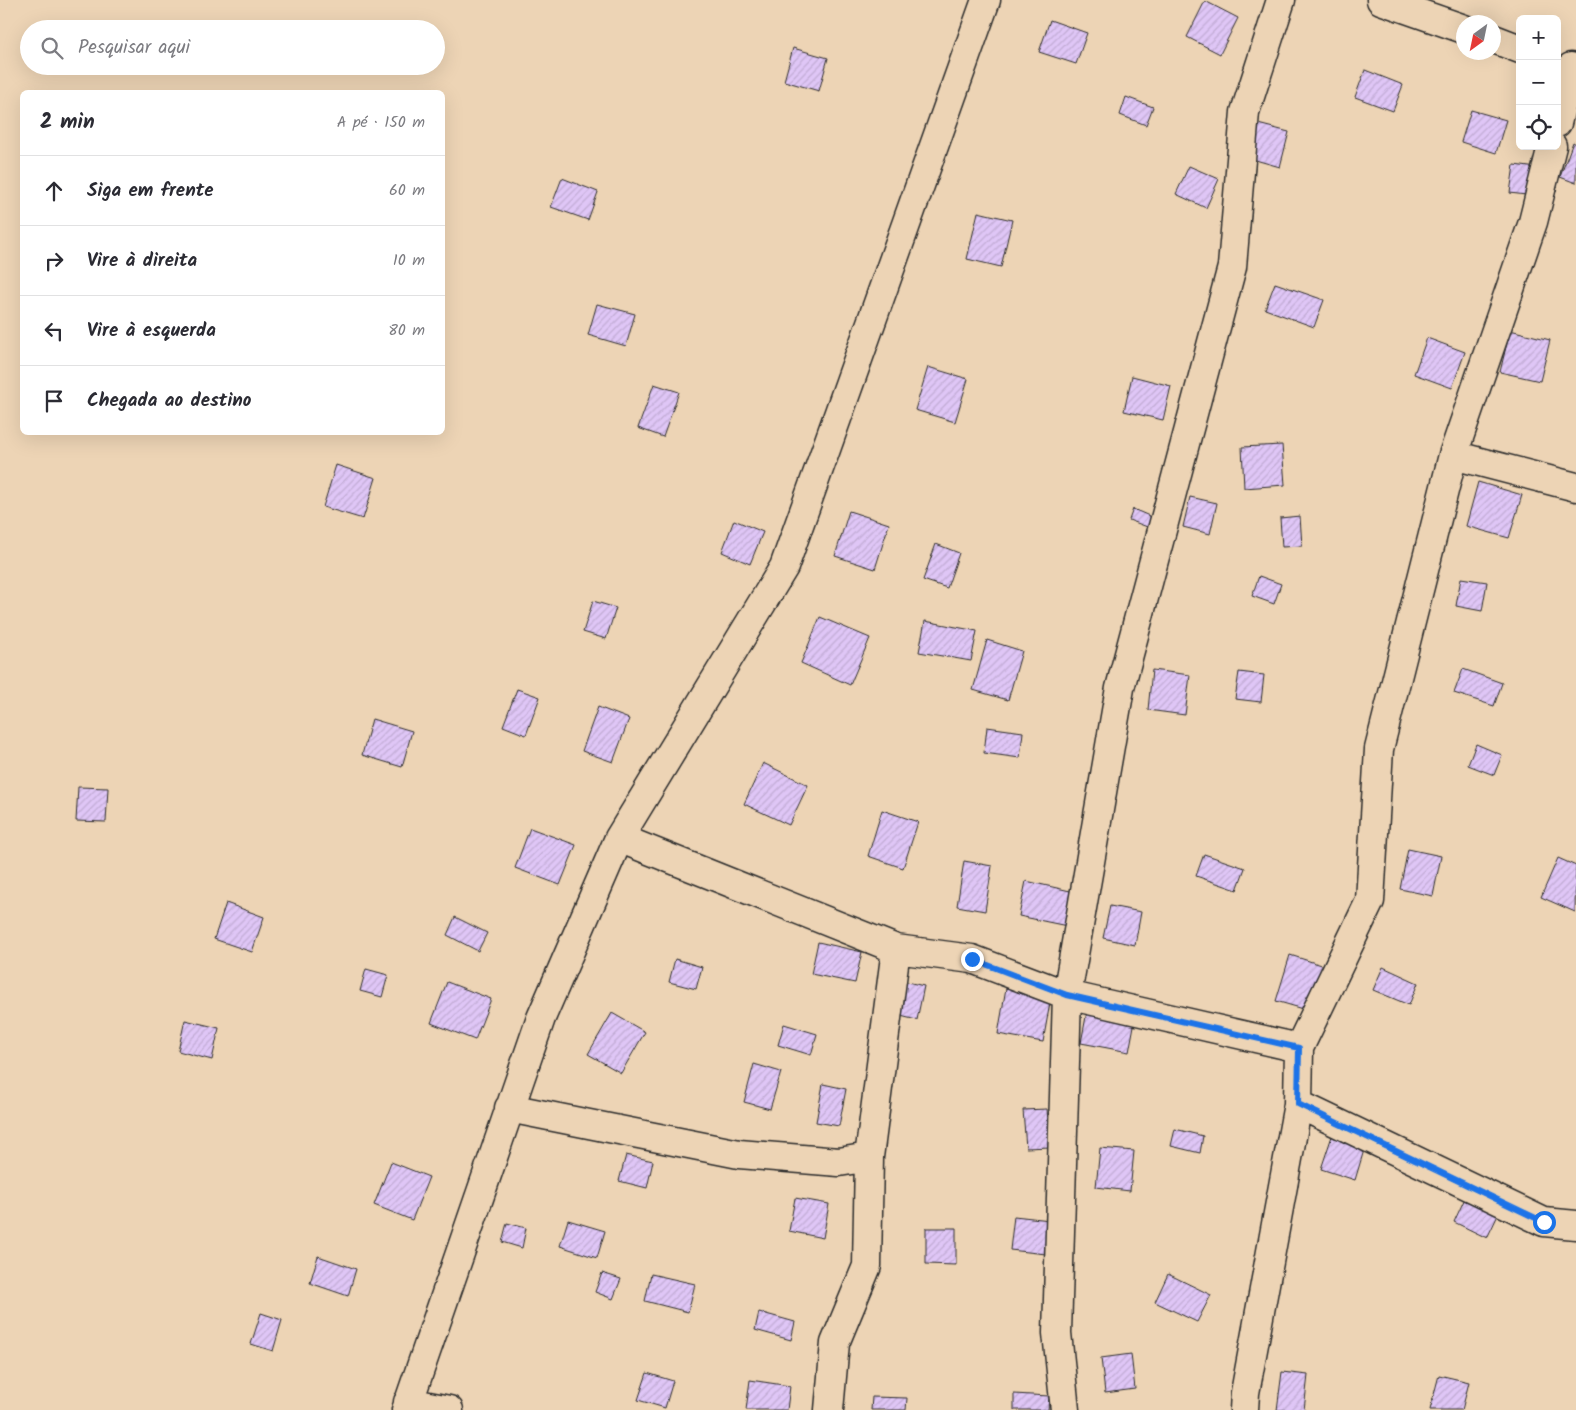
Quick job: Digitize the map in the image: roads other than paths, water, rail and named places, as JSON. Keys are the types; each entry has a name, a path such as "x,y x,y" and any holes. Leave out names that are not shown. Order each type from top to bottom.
{"street":[{"path":"449,1410 407,1406 541,1018 619,838 784,567 986,0"},
{"path":"1065,1410 1057,1333 1067,995 1120,688 1232,267 1245,112 1281,0"},
{"path":"1381,0 1456,26"},
{"path":"1501,42 1516,47"},
{"path":"1560,105 1568,66"},
{"path":"1244,1410 1245,1393 1298,1104 1299,1048 1370,901 1379,749 1453,455 1533,222 1551,150"},
{"path":"1453,455 1576,487"},
{"path":"619,838 896,950 972,959 1067,995 1299,1048"},
{"path":"829,1410 834,1344 867,1266 868,1157 896,950"},
{"path":"1298,1104 1544,1222 1576,1226"},
{"path":"510,1108 739,1154 839,1162 868,1157"}]}
